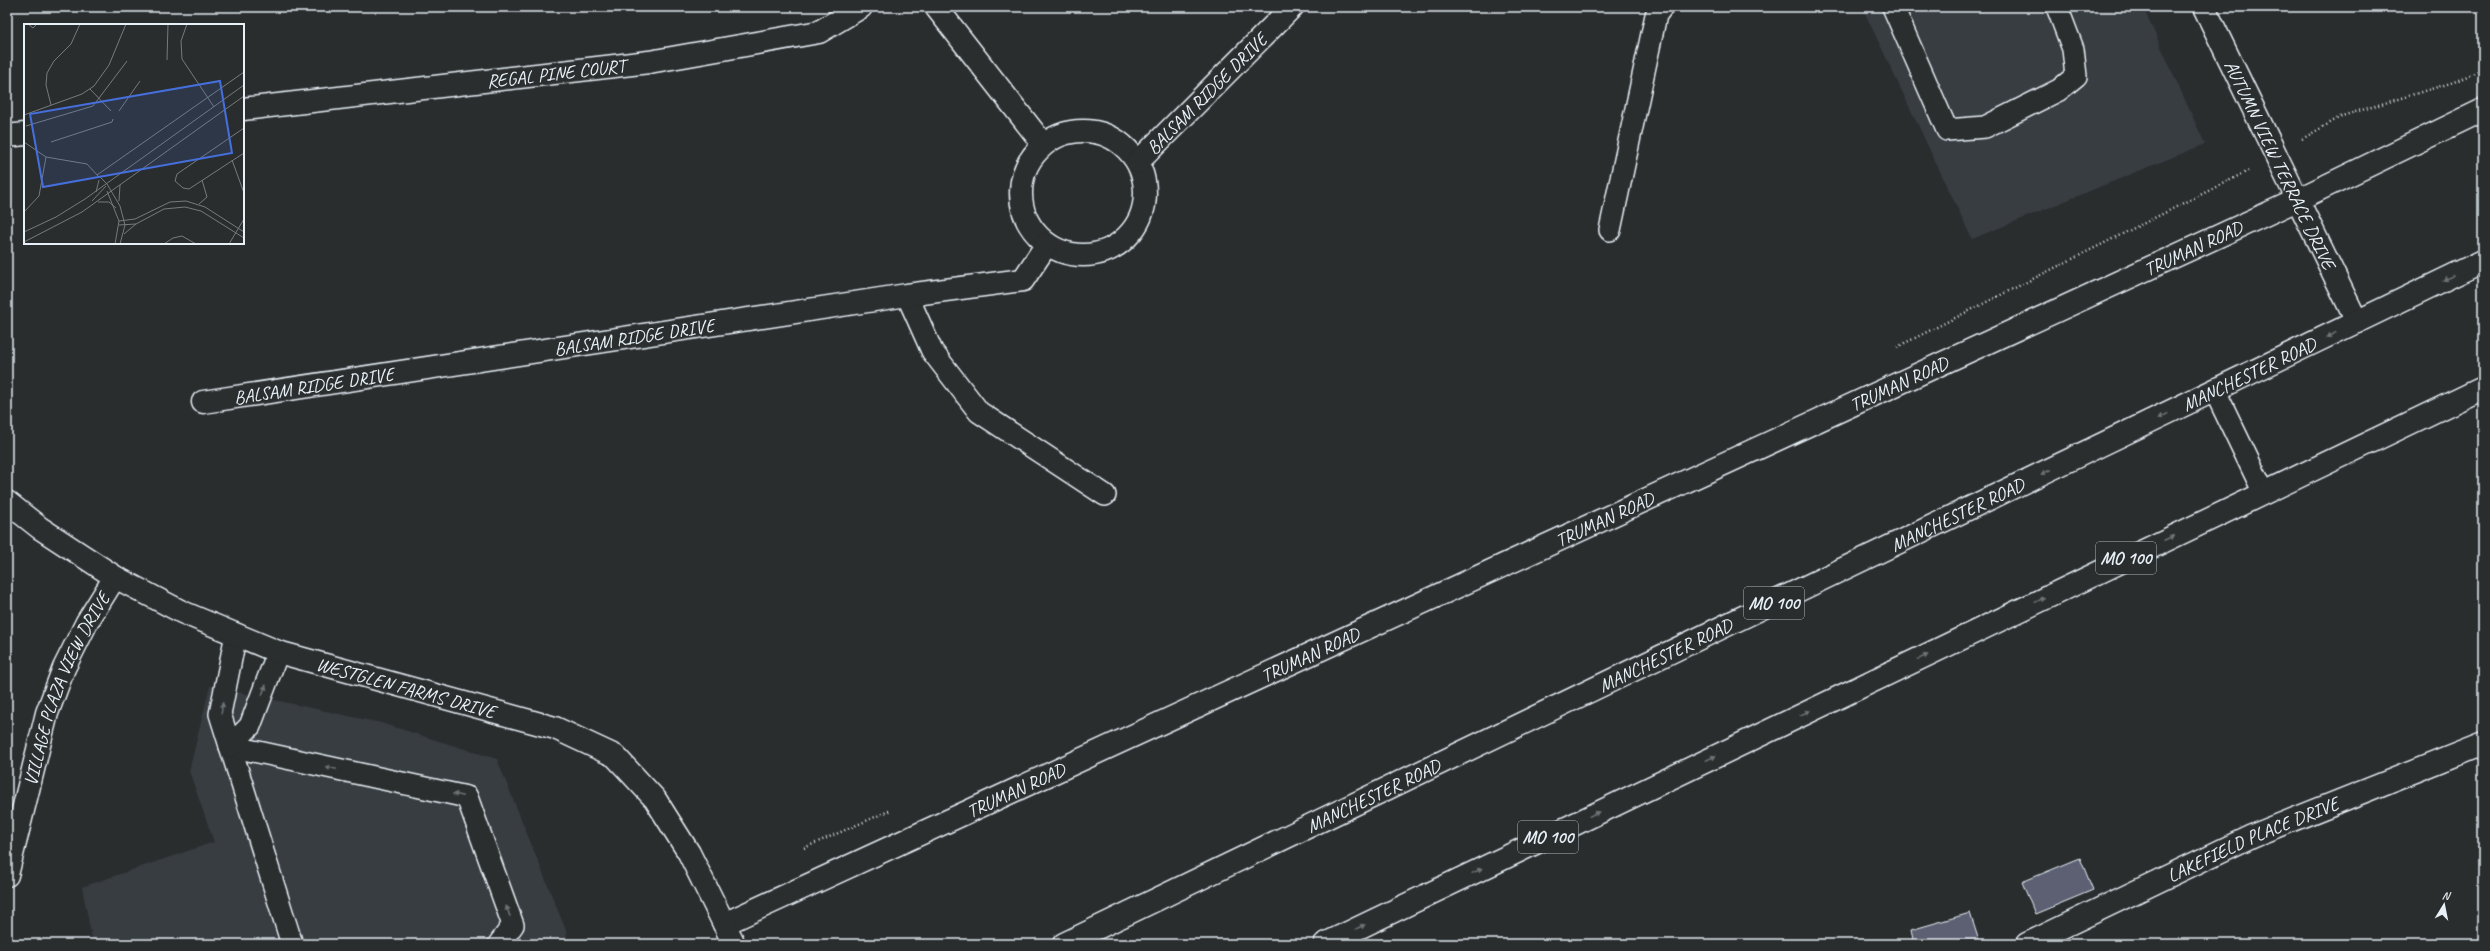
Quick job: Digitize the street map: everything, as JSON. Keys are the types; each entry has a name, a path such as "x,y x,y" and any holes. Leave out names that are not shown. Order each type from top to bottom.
{"main road":[{"name":"REGAL PINE COURT","path":"244,109 649,62 819,32 861,7"},
{"path":"936,7 1043,144"},
{"name":"BALSAM RIDGE DRIVE","path":"1138,162 1292,7"},
{"name":"AUTUMN VIEW TERRACE DRIVE","path":"2204,7 2357,322"},
{"name":"TRUMAN ROAD","path":"724,924 2297,200 2483,110"},
{"path":"1084,130 1106,134 1124,146 1138,162 1145,182 1145,204 1138,224 1127,238 1110,250 1088,256 1066,254 1047,244 1035,233 1024,215 1020,193 1024,171 1035,152 1043,144 1084,130"},
{"path":"7,136 24,134"},
{"name":"BALSAM RIDGE DRIVE","path":"203,402 907,295 1023,280 1047,244"},
{"name":"MANCHESTER ROAD","path":"1064,944 2483,261"},
{"name":"MO 100","path":"1325,944 2483,388"},
{"name":"WESTGLEN FARMS DRIVE","path":"7,502 40,528 115,577 182,612 278,652 555,728 615,756 659,806 689,853 734,944"},
{"name":"VILLAGE PLAZA VIEW DRIVE","path":"7,875 47,713 64,668 87,622 115,577"},
{"name":"LAKEFIELD PLACE DRIVE","path":"2027,944 2252,836 2483,744"}],"lane":[{"path":"1610,230 1656,15 1662,7"},
{"path":"1893,7 1946,130 1985,127 2059,90 2076,76 2073,48 2058,7"},
{"path":"907,295 932,351 979,412 1105,496"},
{"path":"2215,391 2264,493"},
{"path":"236,634 220,714 292,944"},
{"path":"230,746 250,726 278,652"},
{"path":"230,746 466,797 513,925 498,944"}],"path":[{"path":"2308,135 2342,116 2432,90 2483,69"}],"shaded area":[{"path":"1862,7 2143,7 2205,144 1972,239"},
{"path":"210,686 381,723 497,759 567,933 566,944 93,944 82,887 214,842 189,771"}],"building":[{"path":"2080,858 2093,890 2035,914 2022,882"},
{"path":"1970,913 1980,944 1914,944 1911,930"}]}
